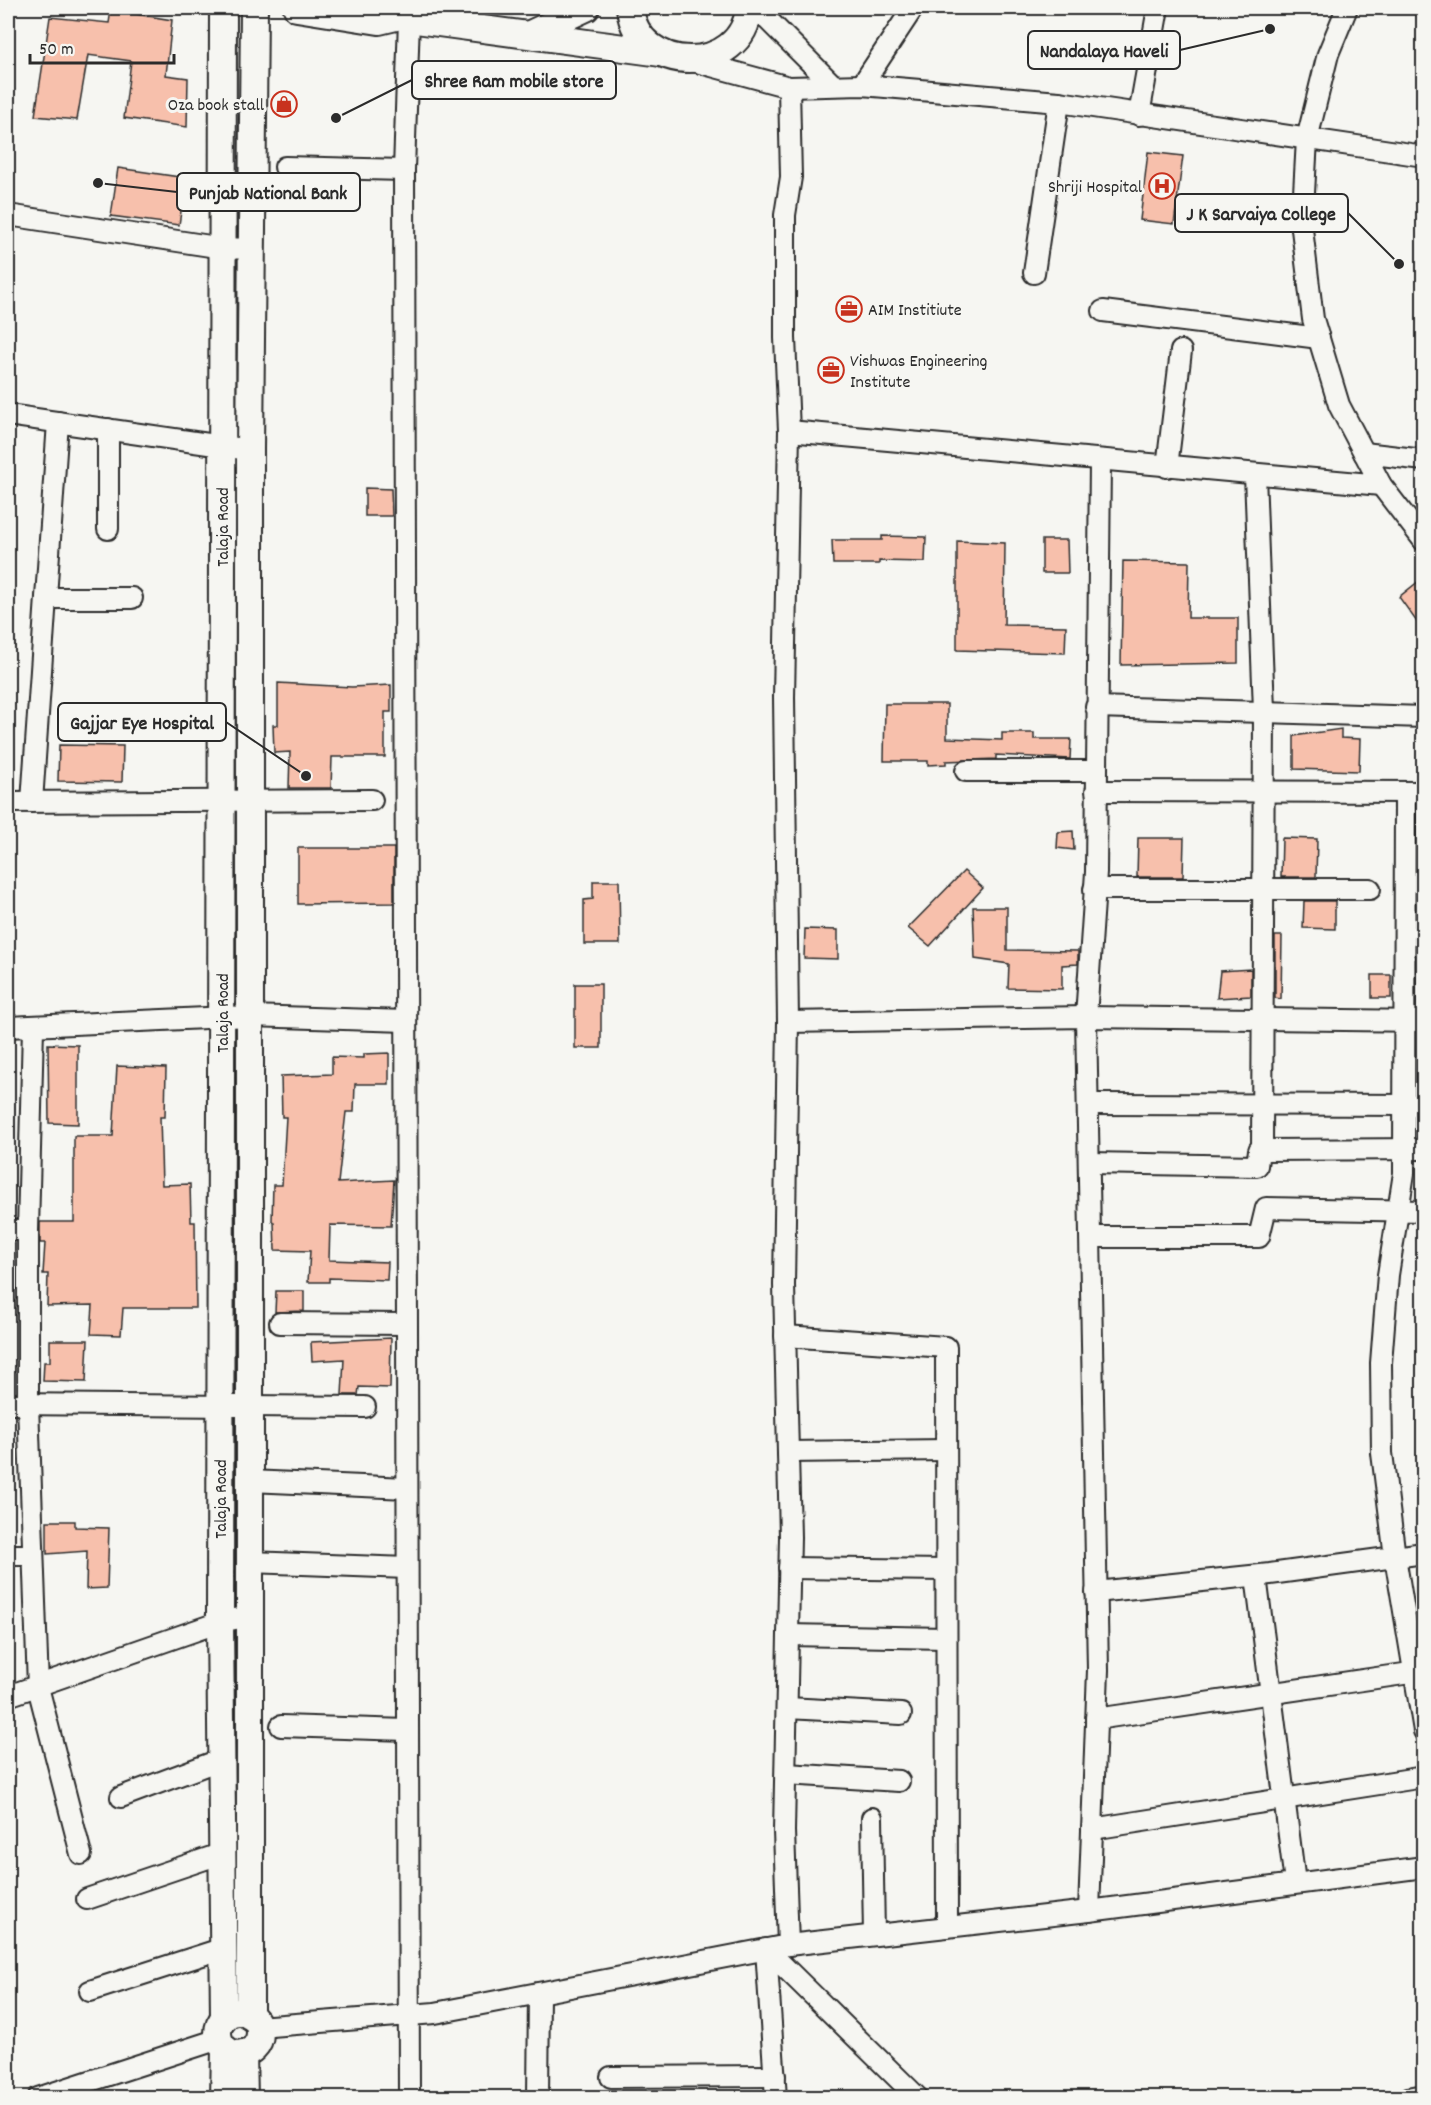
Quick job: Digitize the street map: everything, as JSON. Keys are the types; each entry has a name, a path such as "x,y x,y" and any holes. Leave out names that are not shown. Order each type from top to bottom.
{"main road":[{"name":"Talaja Road","path":"223,8 220,1622 224,1948 228,2040 224,2097"},
{"name":"Talaja Road","path":"254,8 250,450 249,1405 254,2021"},
{"path":"297,8 379,21 400,14 515,24 661,53"},
{"path":"630,8 640,35 661,53 673,59 693,61 712,57 729,47 741,32 749,8"},
{"path":"515,24 575,10"},
{"path":"236,2013 254,2021 258,2041 250,2051 228,2040 236,2013"},
{"name":"Talaja Road","path":"228,2040 244,2097"}],"street":[{"path":"756,8 833,86"},
{"path":"862,85 913,8"},
{"path":"1139,115 1158,8"},
{"path":"1347,8 1328,54 1307,139 1302,229 1313,319 1339,405 1381,485 1424,541"},
{"path":"400,14 404,170 409,2097"},
{"path":"693,61 789,87 862,85 1059,102 1424,156"},
{"path":"788,1945 786,1774 789,1568 785,1336 788,1022 784,697 789,431 785,338 785,215 790,177 789,87"},
{"path":"1034,273 1059,102"},
{"path":"285,167 404,170"},
{"path":"8,215 223,248 252,249"},
{"path":"1103,311 1319,338"},
{"path":"1167,467 1181,351"},
{"path":"8,415 250,450"},
{"path":"32,802 58,422"},
{"path":"108,429 108,529"},
{"path":"789,431 1101,462 1381,485"},
{"path":"1364,453 1424,460"},
{"path":"1089,1911 1096,1719 1096,1592 1086,1017 1094,889 1101,462"},
{"path":"1255,475 1264,710 1262,1150"},
{"path":"46,598 132,598"},
{"path":"1096,707 1264,710 1424,717"},
{"path":"966,771 1263,790 1414,792 1414,1149 1404,1173 1388,1275 1381,1363 1382,1453 1395,1557 1419,1672 1424,1731"},
{"path":"8,802 372,800"},
{"path":"1094,889 1370,889"},
{"path":"8,1027 222,1016 406,1021"},
{"path":"788,1022 1086,1017 1414,1021"},
{"path":"33,1027 28,1230 28,1404 38,1687 81,1854"},
{"path":"1088,1104 1414,1106"},
{"path":"1090,1163 1257,1166 1259,1150 1414,1149"},
{"path":"1091,1237 1259,1237 1266,1208 1424,1211"},
{"path":"8,1230 28,1230"},
{"path":"280,1323 406,1324"},
{"path":"785,1336 946,1347 947,1927"},
{"path":"8,1404 365,1407"},
{"path":"788,1452 946,1450"},
{"path":"250,1481 407,1488"},
{"path":"1096,1592 1256,1576 1424,1553"},
{"path":"8,1555 33,1555"},
{"path":"250,1562 407,1568"},
{"path":"789,1568 946,1570"},
{"path":"1256,1576 1295,1883"},
{"path":"8,1696 220,1622 250,1616"},
{"path":"788,1635 946,1638"},
{"path":"1096,1719 1419,1672"},
{"path":"787,1708 901,1714"},
{"path":"281,1726 407,1730"},
{"path":"121,1797 222,1759"},
{"path":"786,1774 899,1781"},
{"path":"1092,1829 1424,1777"},
{"path":"872,1818 874,1935"},
{"path":"87,1899 223,1853"},
{"path":"254,2021 435,2013 788,1945 1089,1911 1424,1867"},
{"path":"90,1991 224,1948"},
{"path":"765,1949 776,2097"},
{"path":"765,1949 918,2097"},
{"path":"538,2097 539,1993"},
{"path":"38,2097 228,2040"},
{"path":"611,2077 775,2076"},
{"path":"1408,2097 1424,2095"}],"building":[{"path":"111,10 172,20 166,75 188,78 187,127 124,118 131,61 88,55 77,120 35,116 50,17 109,23"},
{"path":"1148,152 1183,156 1174,224 1140,220"},
{"path":"118,168 186,178 179,225 111,216"},
{"path":"365,488 391,489 392,516 365,516"},
{"path":"882,536 926,537 925,562 879,561 879,564 833,564 832,540 882,540"},
{"path":"1042,540 1067,540 1068,573 1042,573"},
{"path":"957,541 1005,543 1004,625 1066,626 1065,653 957,650"},
{"path":"1123,561 1189,562 1188,618 1238,618 1238,663 1121,665"},
{"path":"1424,577 1424,632 1399,597"},
{"path":"278,683 352,687 391,685 391,712 385,712 385,757 332,757 331,788 289,788 290,752 274,753 273,725 278,725"},
{"path":"885,704 947,704 947,738 1002,740 1002,733 1034,733 1034,739 1071,739 1070,759 996,755 996,759 946,761 946,764 928,765 928,761 884,761"},
{"path":"1341,729 1341,738 1360,739 1359,771 1294,769 1294,736"},
{"path":"59,745 123,746 122,782 58,781"},
{"path":"1073,831 1074,850 1057,848 1058,832"},
{"path":"1138,838 1184,838 1183,877 1137,877"},
{"path":"1282,838 1317,839 1316,877 1281,877"},
{"path":"298,848 394,848 394,903 298,904"},
{"path":"964,871 983,888 930,946 908,928"},
{"path":"593,881 619,881 620,944 584,944 584,900 593,899"},
{"path":"1304,901 1335,901 1335,929 1303,928"},
{"path":"973,907 1007,907 1007,950 1078,951 1078,964 1062,965 1062,989 1008,988 1009,964 975,959"},
{"path":"805,929 838,930 838,959 804,958"},
{"path":"1275,936 1282,936 1281,999 1275,998"},
{"path":"1251,969 1251,996 1217,998 1220,971"},
{"path":"1372,975 1391,975 1391,998 1372,998"},
{"path":"575,984 601,984 601,1048 575,1048"},
{"path":"48,1044 78,1045 78,1124 49,1123"},
{"path":"389,1053 389,1084 355,1084 354,1112 346,1112 338,1183 394,1180 391,1226 330,1225 329,1260 388,1262 387,1280 329,1278 329,1282 308,1282 310,1251 275,1250 274,1222 272,1221 273,1185 282,1185 286,1117 282,1117 281,1076 332,1074 332,1057 364,1058 364,1054"},
{"path":"117,1066 166,1068 165,1117 160,1117 162,1185 190,1184 191,1222 195,1222 196,1308 123,1308 121,1335 91,1334 93,1305 47,1306 48,1274 43,1274 45,1243 40,1243 40,1222 74,1222 74,1136 113,1136"},
{"path":"276,1291 304,1291 304,1311 275,1312"},
{"path":"391,1338 390,1388 359,1387 358,1395 342,1395 344,1359 312,1361 311,1342"},
{"path":"50,1340 88,1340 86,1382 43,1381 44,1362 50,1362"},
{"path":"47,1521 75,1521 75,1527 109,1528 107,1588 86,1589 87,1551 47,1554"}],"place":[{"name":"Nandalaya Haveli","path":"1270,29"},
{"name":"Oza book stall","path":"284,104"},
{"name":"Shree Ram mobile store","path":"336,118"},
{"name":"Punjab National Bank","path":"98,183"},
{"name":"Shriji Hospital","path":"1162,186"},
{"name":"J K Sarvaiya College","path":"1399,264"},
{"name":"AIM Institiute","path":"849,309"},
{"name":"Vishwas Engineering Institute","path":"831,370"},
{"name":"Gajjar Eye Hospital","path":"306,776"}]}
